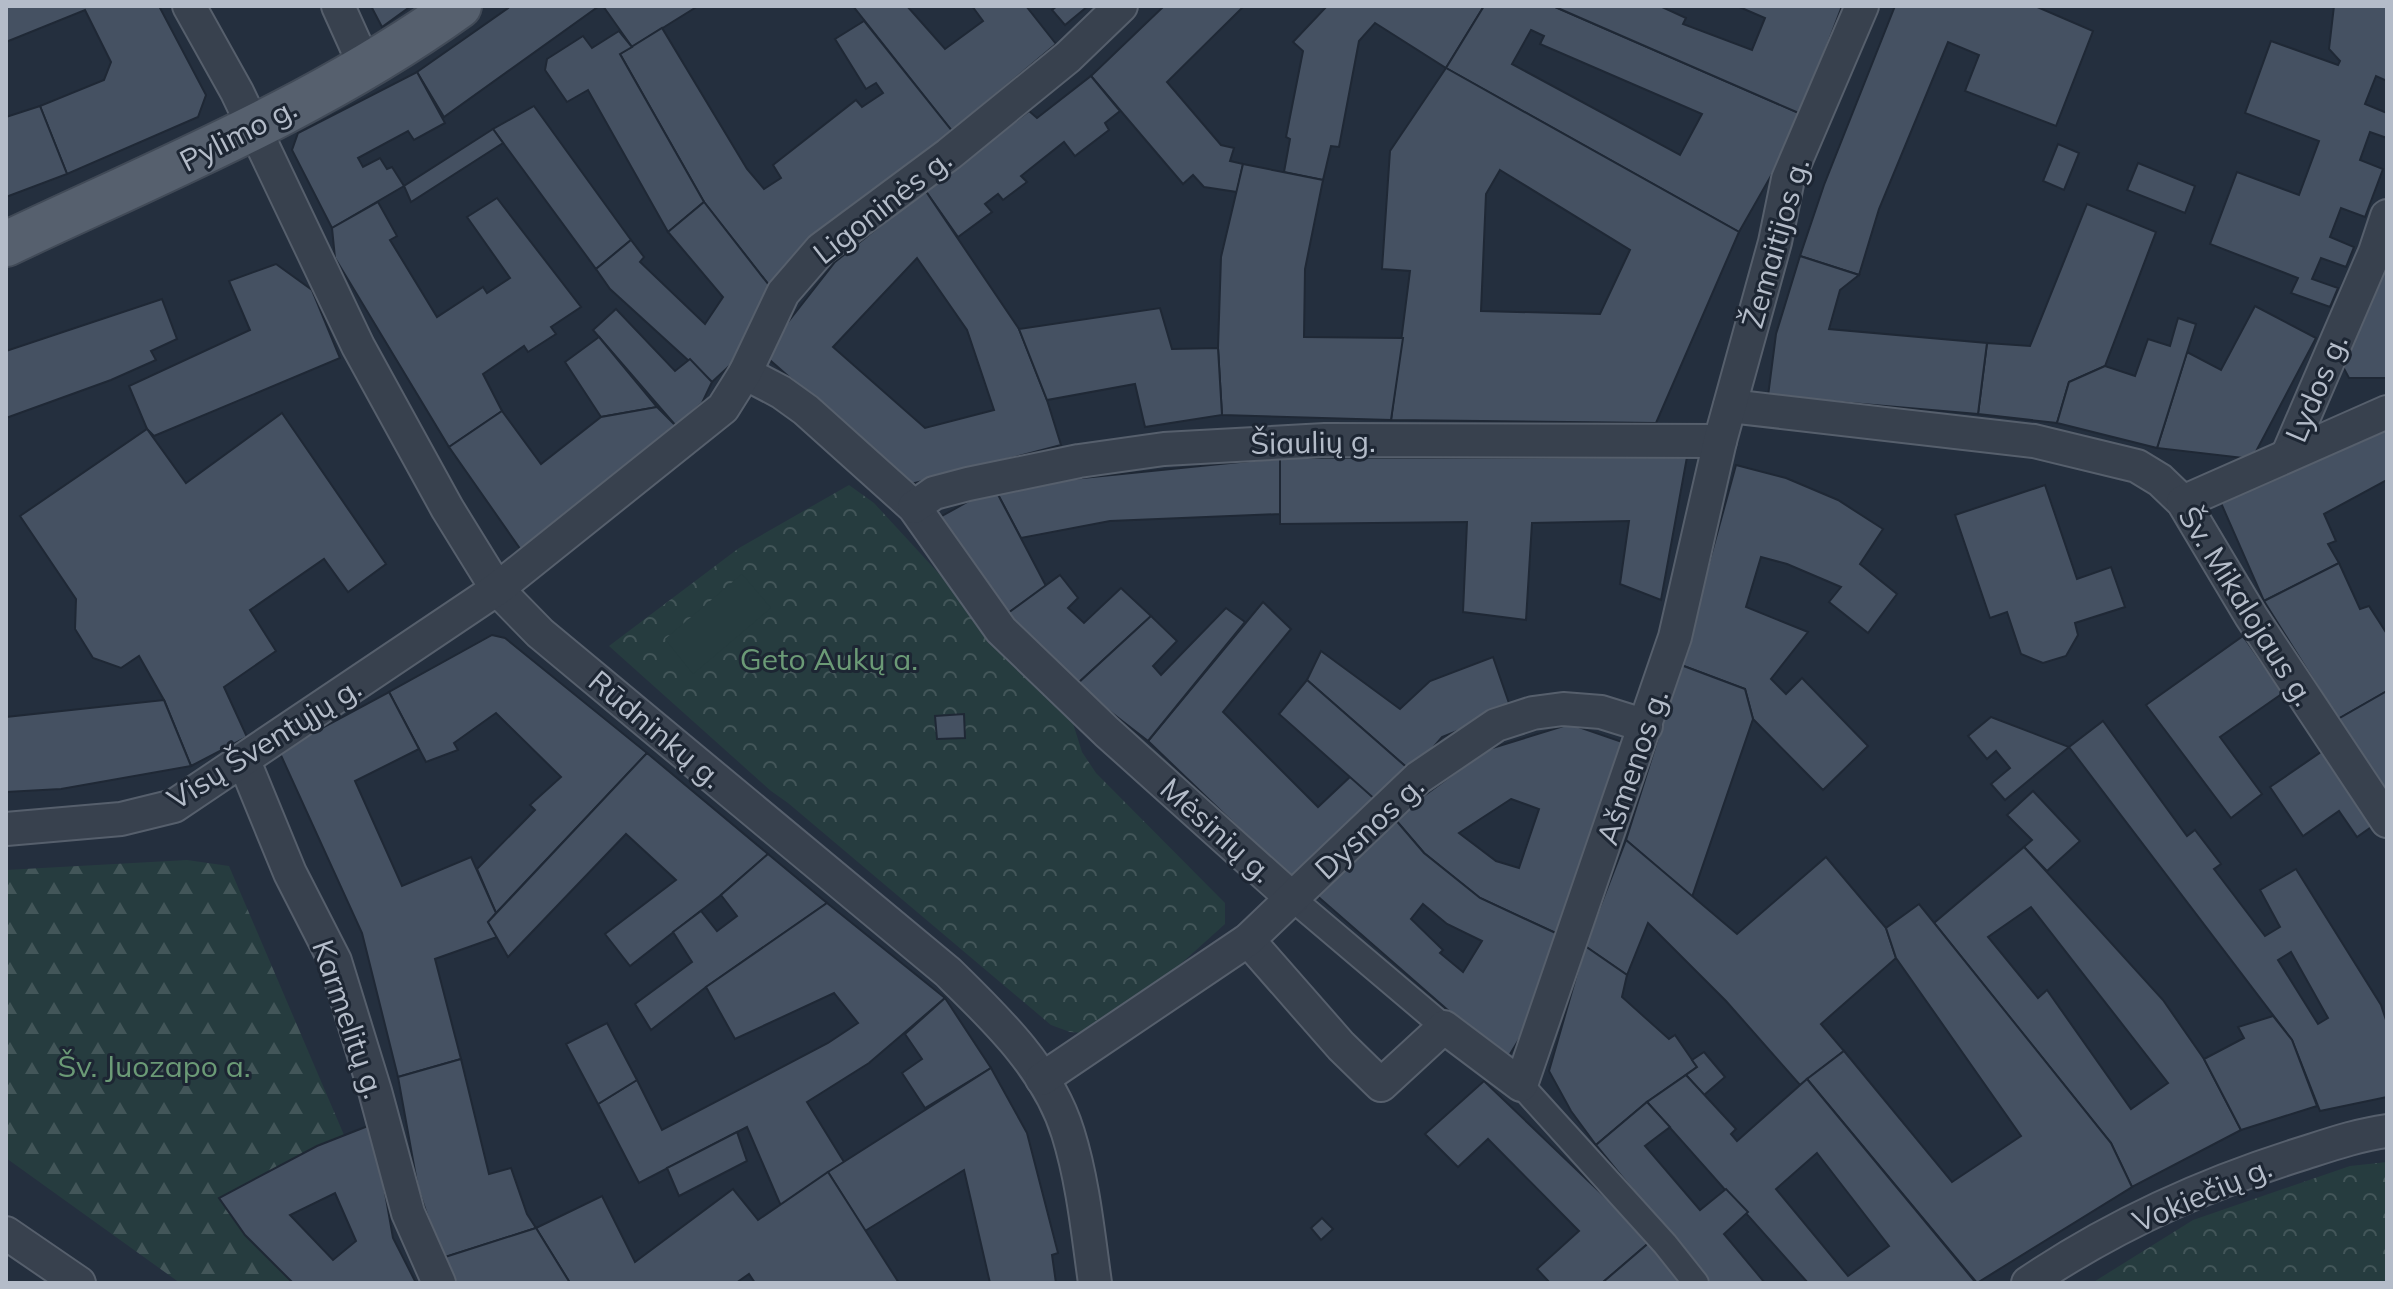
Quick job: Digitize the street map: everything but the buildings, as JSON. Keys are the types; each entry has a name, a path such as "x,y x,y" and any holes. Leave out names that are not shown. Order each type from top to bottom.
{"main road":[{"name":"Pylimo g.","path":"6,244 210,150 366,68 459,6"}],"street":[{"name":"Rūdninkų g.","path":"189,6 237,92 358,346 447,508 497,589 540,633 948,972 1002,1025 1042,1079 1067,1130 1081,1184 1095,1283"},
{"path":"338,6 366,68"},
{"name":"Ligoninės g.","path":"497,589 723,408 745,373 783,293 821,249 949,154 1068,57 1121,6"},
{"name":"Žemaitijos g.","path":"1720,441 1775,242 1788,179 1862,6"},
{"name":"Lydos g.","path":"2183,502 2288,454 2375,252 2387,216"},
{"name":"Mėsinių g.","path":"745,373 781,392 806,410 914,507 1001,630 1107,732 1293,899 1444,1027 1521,1085 1665,1244 1696,1283"},
{"name":"Šv. Mikalojaus g.","path":"1730,406 2034,441 2137,466 2160,480 2183,502 2251,616 2387,821"},
{"path":"2288,454 2387,412"},
{"name":"Šiaulių g.","path":"914,507 934,493 968,484 1079,461 1164,449 1325,440 1720,441"},
{"name":"Ašmenos g.","path":"1521,1085 1675,637 1720,441"},
{"name":"Visų Šventųjų g.","path":"6,829 121,819 174,806 497,589"},
{"name":"Dysnos g.","path":"1042,1079 1248,940 1418,778 1496,725 1533,713 1563,709 1601,712 1646,726"},
{"name":"Karmelitų g.","path":"244,761 290,873 335,961 408,1213 439,1283"},
{"path":"1248,940 1341,1046 1381,1085 1444,1027"},
{"name":"Vokiečių g.","path":"2028,1283 2059,1261 2140,1218 2204,1189 2281,1160 2387,1131"},
{"path":"6,1233 79,1283"}],"green space":[{"name":"Geto Aukų a.","path":"849,485 874,503 1071,717 1082,752 1096,773 1225,903 1225,924 1175,969 1083,1033 1051,1025 771,791 609,646 739,548"},
{"path":"742,574 771,608 693,674 665,639"},
{"name":"Šv. Juozapo a.","path":"187,860 229,866 344,1135 219,1198 245,1235 293,1283 180,1283 6,1158 6,870"},
{"path":"2387,1162 2387,1283 2092,1283 2193,1220 2350,1166"}]}
